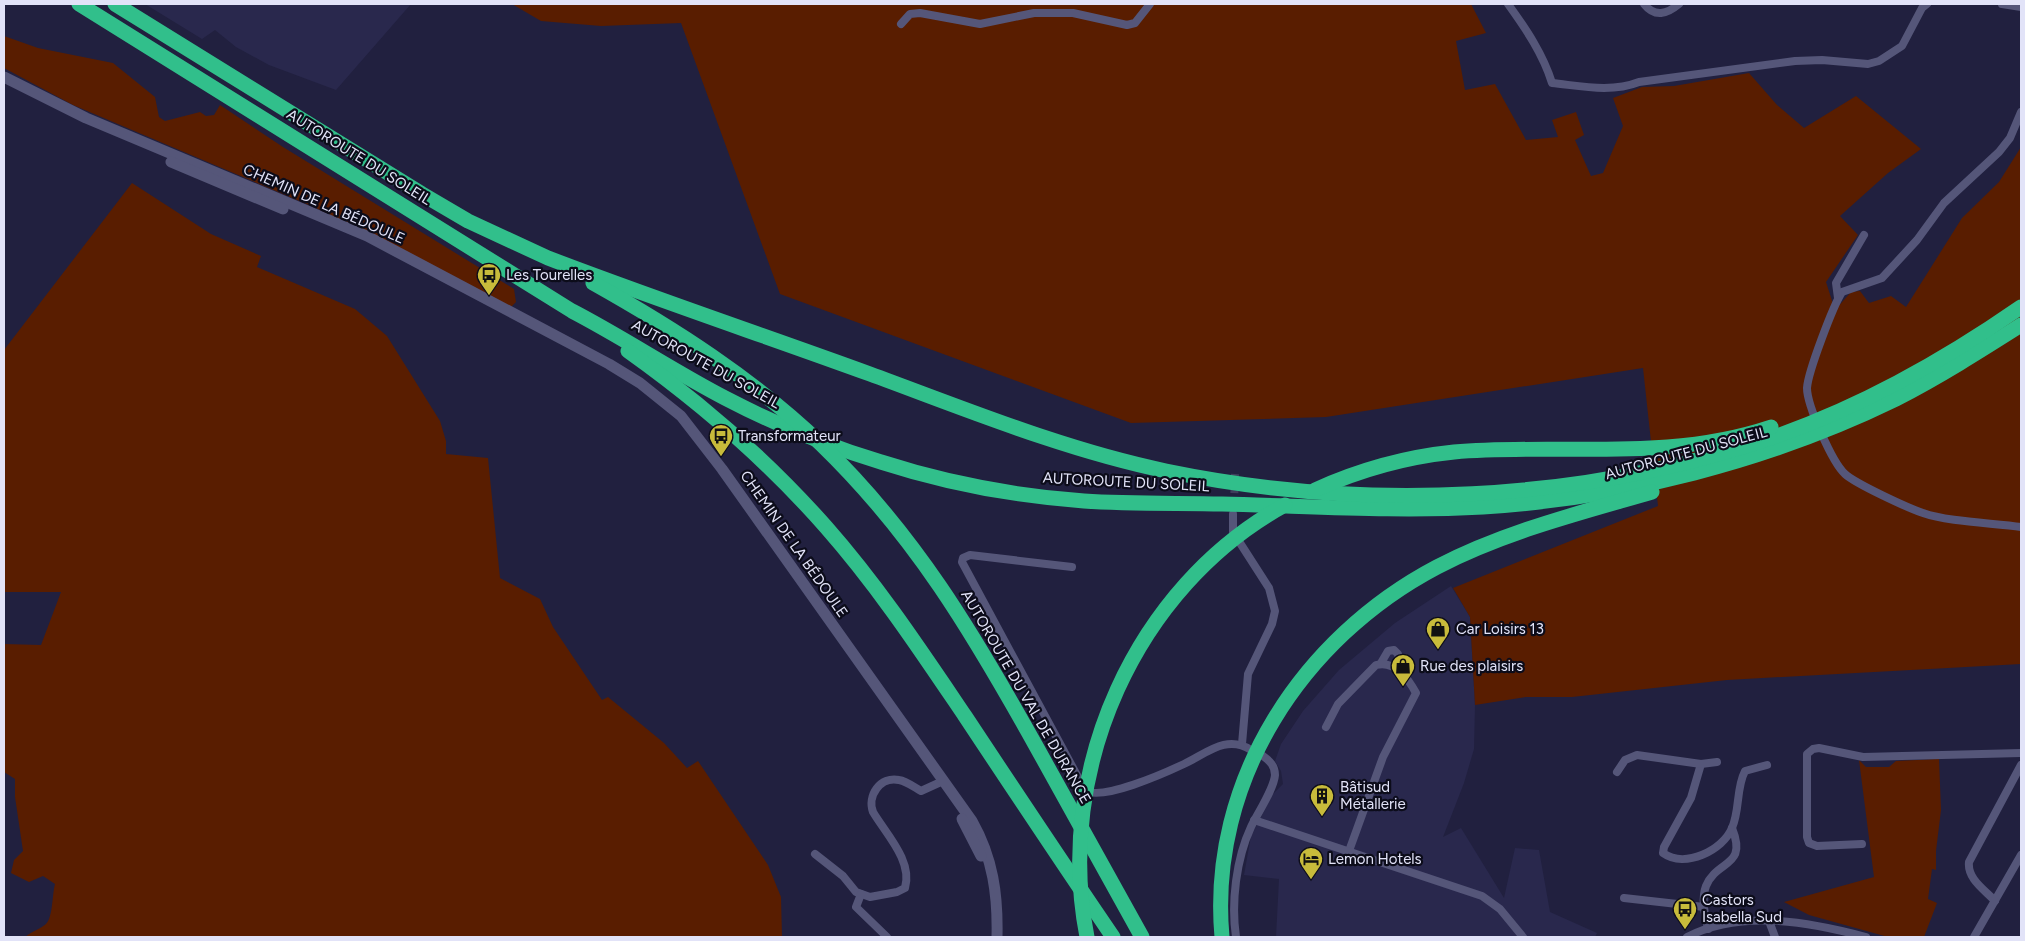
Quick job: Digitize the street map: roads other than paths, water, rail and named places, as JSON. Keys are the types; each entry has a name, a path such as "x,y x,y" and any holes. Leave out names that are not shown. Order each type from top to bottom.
{"highway":[{"name":"AUTOROUTE DU SOLEIL","path":"79,4 572,311 623,338 724,397 787,427 837,447 884,463 942,479 1063,499 1358,508 1450,508 1573,498 1648,484 1709,468 1806,438 1900,397 1957,366 2021,325"},
{"name":"AUTOROUTE DU SOLEIL","path":"115,4 468,221 548,258 1057,442 1171,472 1255,487 1386,496 1477,493 1606,478 1712,455 1775,436 1830,414 1872,394 1949,353 2021,307"},
{"name":"AUTOROUTE DU VAL DE DURANCE","path":"548,258 681,334 742,377 776,404 849,473 917,553 964,620 1142,937"},
{"path":"1086,934 1080,884 1080,837 1086,789 1094,754 1115,694 1137,651 1165,610 1221,551 1278,509 1316,489 1350,475 1402,460 1455,452 1661,448 1708,442 1764,429 1798,418 1873,384 1933,353 2021,299"},
{"path":"572,311 668,379 718,419 764,461 826,527 869,578 909,634 1113,937"},
{"path":"1222,937 1221,898 1226,846 1242,788 1256,753 1282,705 1321,655 1368,611 1414,580 1461,555 1505,538 1718,472 1806,438"}],"street":[{"path":"902,24 910,14 920,13 980,24 1034,13 1051,12 1094,16 1128,25 1135,23 1150,4"},
{"path":"1508,4 1533,40 1546,65 1552,83 1609,88 1625,87 1639,82 1795,61 1822,60 1868,64 1879,61 1902,46 1922,8 1927,4"},
{"path":"1644,4 1651,12 1658,14 1666,13 1679,4"},
{"path":"2002,4 2021,7"},
{"name":"CHEMIN DE LA BÉDOULE","path":"4,77 86,118 367,236 608,364 646,388 681,416 722,469 940,782 980,854 988,882 990,937"},
{"name":"CHEMIN DE LA BÉDOULE","path":"4,85 84,124 193,172 365,242 617,377 660,407 696,445 717,472 982,838 995,885 997,937"},
{"path":"2021,112 2010,138 1999,152 1944,203 1917,240 1882,278 1847,289 1838,298 1808,380 1807,389 1810,403 1837,466 1851,479 1924,513 2021,527"},
{"path":"1838,298 1836,283 1864,235"},
{"path":"1233,514 1232,532 1269,588 1275,611 1272,624 1248,674 1242,744"},
{"path":"1072,567 970,555 963,558 962,562 1085,790 1095,795 1111,792 1170,770 1217,746 1242,744 1272,765 1275,776 1246,837 1237,875 1236,937"},
{"path":"1326,727 1338,704 1370,669 1382,663 1388,651 1394,650 1398,654 1401,670 1415,695 1383,757 1350,852"},
{"path":"1382,663 1401,670"},
{"path":"1862,844 1817,846 1810,843 1807,837 1807,754 1813,749 1819,748 1863,757 2021,753"},
{"path":"1617,772 1625,760 1637,755 1701,764 1717,762"},
{"path":"1701,764 1691,798 1664,847 1664,853 1667,856 1688,859 1700,856 1718,845 1732,828 1745,771 1767,765"},
{"path":"1995,900 1973,878 1968,867 2021,765"},
{"path":"815,854 843,876 856,892 861,894 870,897 897,892 905,888 908,877 906,866 873,812 870,803 872,792 885,782 899,780 920,791 940,782"},
{"path":"1254,820 1482,896 1500,909 1523,937"},
{"path":"1708,929 1704,907 1706,886 1714,875 1736,854 1738,843 1732,828"},
{"path":"1974,937 2021,855"},
{"path":"861,894 856,907 887,937"},
{"path":"1624,898 1704,907"},
{"path":"1769,921 1775,937"},
{"path":"1687,937 1708,929 1730,924 1769,921 1818,925 1866,937"}],"tunnel":[{"path":"1234,505 1235,474"}],"place":[{"name":"Les Tourelles","path":"489,296"},
{"name":"Transformateur","path":"721,457"},
{"name":"Car Loisirs 13","path":"1438,650"},
{"name":"Rue des plaisirs","path":"1403,687"},
{"name":"Bâtisud Métallerie","path":"1322,817"},
{"name":"Lemon Hotels","path":"1311,880"},
{"name":"Castors Isabella Sud","path":"1685,930"}]}
